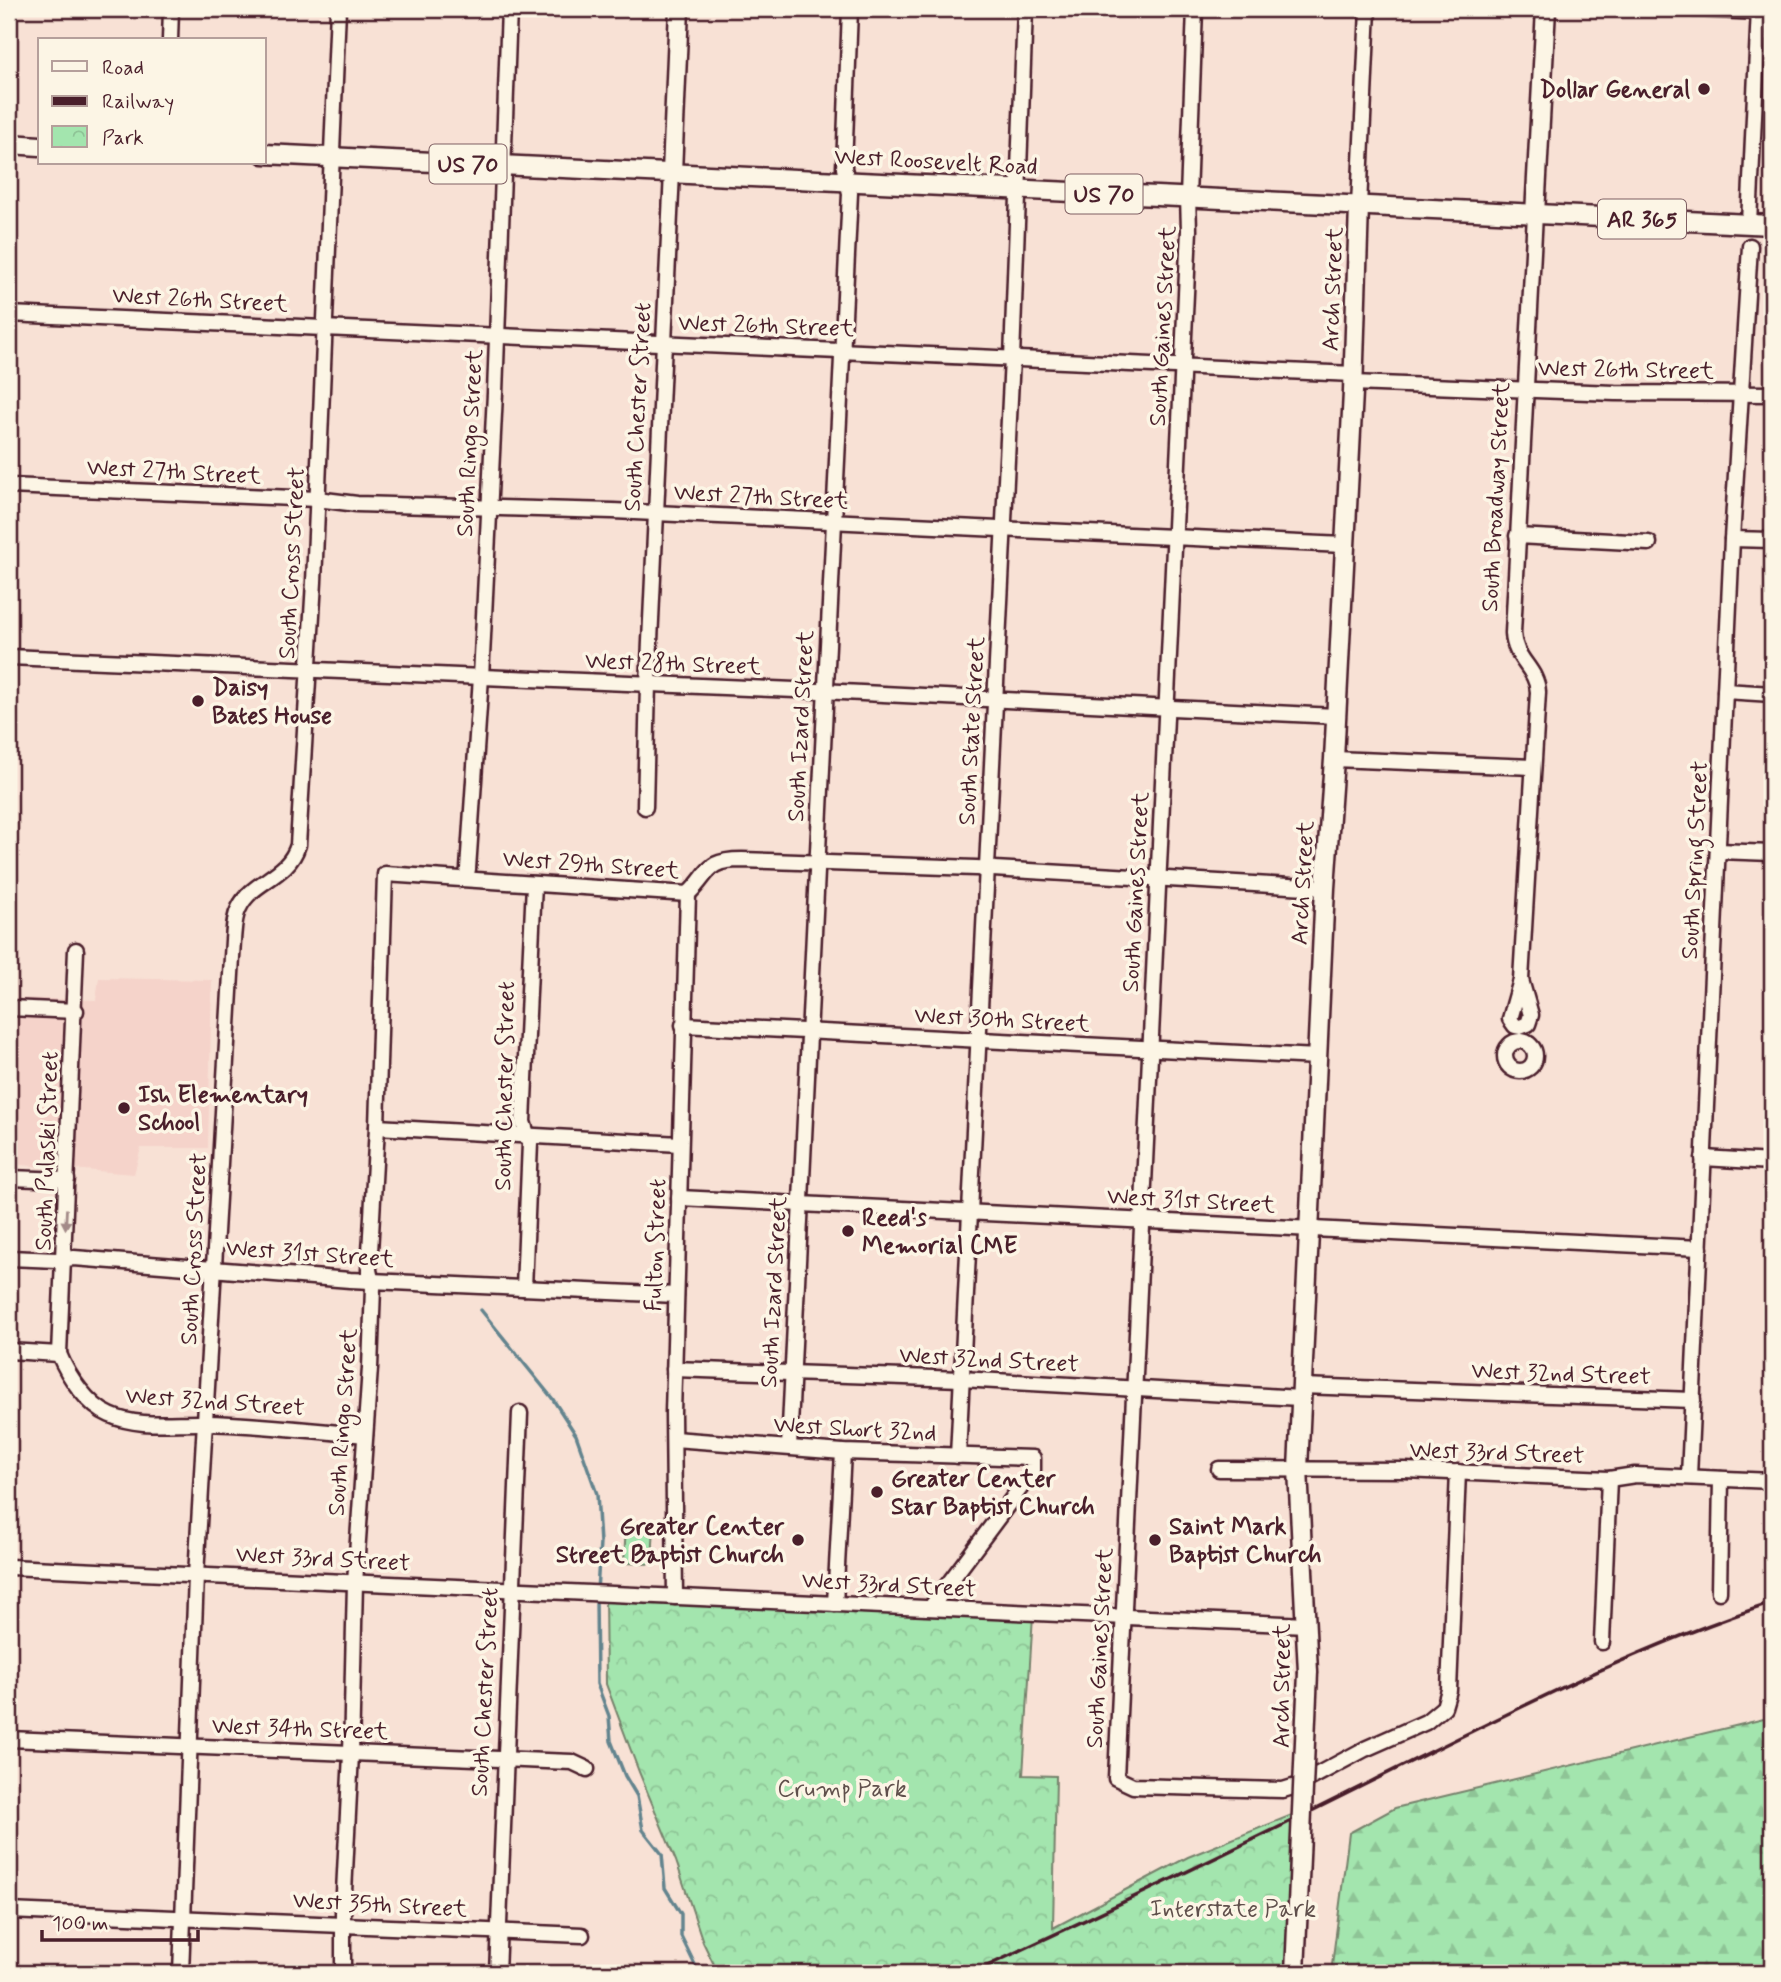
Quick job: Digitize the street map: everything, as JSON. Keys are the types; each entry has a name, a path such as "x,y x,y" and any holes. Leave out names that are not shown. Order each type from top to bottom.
{"main road":[{"name":"South Chester Street","path":"672,172 679,9"},
{"name":"South Broadway Street","path":"1535,214 1546,9"},
{"path":"9,144 38,146"},
{"name":"West Roosevelt Road","path":"266,154 1772,225"},
{"name":"Arch Street","path":"1295,1973 1308,1672 1298,1469 1325,888 1353,378 1359,206"}],"street":[{"path":"170,38 171,9"},
{"name":"South Cross Street","path":"181,1973 196,1576 212,1269 235,922 243,901 289,864 296,851 317,499 338,9"},
{"name":"South Ringo Street","path":"466,878 481,677 509,9"},
{"name":"South Izard Street","path":"789,1447 850,193 844,168 850,9"},
{"name":"South State Street","path":"958,1456 1020,190 1018,173 1025,9"},
{"name":"South Gaines Street","path":"1195,9 1183,366 1116,1779 1133,1786 1283,1790 1434,1717 1446,1704 1449,1690 1458,1472"},
{"path":"1359,206 1368,9"},
{"path":"1694,9 1759,10 1749,223"},
{"name":"South Chester Street","path":"645,807 648,684 672,172"},
{"name":"South Broadway Street","path":"1520,1034 1531,1015 1521,980 1538,685 1513,645 1535,214"},
{"name":"South Spring Street","path":"1689,1476 1739,394 1750,246"},
{"name":"West 26th Street","path":"9,314 1183,366 1525,389 1615,393 1772,394"},
{"name":"West 27th Street","path":"9,486 317,499 357,504 489,506 1344,545"},
{"path":"1517,536 1649,543"},
{"path":"1732,539 1772,540"},
{"name":"West 28th Street","path":"9,657 1336,716"},
{"path":"1725,691 1772,694"},
{"path":"1334,759 1533,767"},
{"path":"1718,850 1772,853"},
{"name":"West 29th Street","path":"385,874 688,894 709,869 721,860 987,869 1325,888"},
{"name":"South Ringo Street","path":"343,1973 342,1926 351,1754 355,1583 370,1368 369,1270 377,1127 385,874"},
{"name":"South Chester Street","path":"524,1288 529,1135 523,1122 534,884"},
{"name":"Fulton Street","path":"675,1597 674,1369 688,894"},
{"name":"South Pulaski Street","path":"60,1354 76,1011 76,950"},
{"path":"9,1008 76,1011"},
{"name":"West 30th Street","path":"683,1025 1318,1057"},
{"path":"377,1127 680,1144"},
{"path":"1703,1158 1772,1162"},
{"path":"9,1178 67,1180"},
{"name":"West 31st Street","path":"679,1198 1700,1248"},
{"name":"West 31st Street","path":"9,1258 65,1259 371,1281 676,1295"},
{"path":"9,1351 60,1354"},
{"name":"West 32nd Street","path":"60,1354 79,1388 108,1415 135,1422 206,1423 365,1435"},
{"name":"West 32nd Street","path":"674,1369 961,1379 1134,1389 1693,1401"},
{"name":"South Chester Street","path":"497,1973 520,1413"},
{"name":"West Short 32nd","path":"674,1439 843,1452 1033,1458 1030,1475 931,1607"},
{"path":"835,1604 843,1452"},
{"name":"West 33rd Street","path":"1219,1469 1458,1472 1609,1479 1635,1475 1689,1476 1772,1480"},
{"path":"1602,1642 1609,1479"},
{"path":"1718,1591 1721,1479"},
{"name":"West 33rd Street","path":"9,1567 1306,1625"},
{"name":"West 34th Street","path":"9,1740 572,1762 587,1769"},
{"name":"West 35th Street","path":"9,1910 582,1935"}],"shaded area":[{"path":"99,978 212,980 208,1148 141,1148 134,1174 9,1164 9,998 96,1000"}],"green space":[{"path":"626,1522 654,1524 652,1564 624,1563"},
{"name":"Crump Park","path":"605,1593 1033,1615 1023,1775 1056,1776 1053,1928 1188,1857 1304,1810 1295,1973 718,1973 703,1942 676,1861 606,1684"},
{"path":"1772,1717 1772,1973 1331,1973 1349,1833 1395,1808"}],"waterway":[{"path":"481,1310 552,1398 576,1435 597,1494 600,1543 597,1591"},
{"path":"596,1598 597,1684 609,1716 611,1741 625,1776 637,1796 643,1830 662,1854 665,1888 681,1914 681,1936 699,1973"}],"railway":[{"path":"972,1973 1223,1854 1569,1684 1669,1641 1772,1603"}],"place":[{"name":"Dollar General","path":"1704,89"},
{"name":"Daisy Bates House","path":"198,701"},
{"name":"Ish Elementary School","path":"124,1108"},
{"name":"Reed's Memorial CME","path":"848,1231"},
{"name":"Greater Center Star Baptist Church","path":"877,1492"},
{"name":"Greater Center Street Baptist Church","path":"798,1540"},
{"name":"Saint Mark Baptist Church","path":"1155,1540"}],"park label":[{"name":"Interstate Park","path":"1233,1908"}]}
